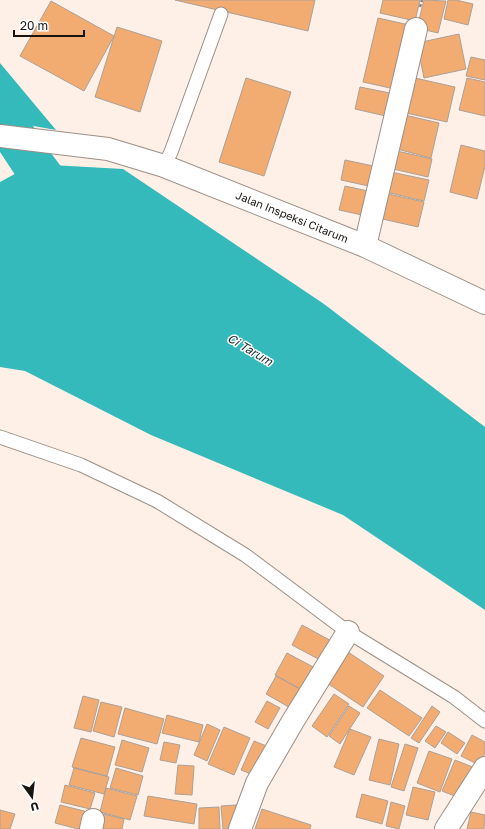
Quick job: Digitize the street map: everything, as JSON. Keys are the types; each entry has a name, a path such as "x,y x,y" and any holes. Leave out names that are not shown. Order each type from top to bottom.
{"street":[{"path":"365,246 416,29"},
{"name":"Jalan Inspeksi Citarum","path":"0,136 93,147 130,155 164,166 365,246 485,303"},
{"path":"240,829 257,783 348,632"},
{"path":"446,829 485,768"}],"lane":[{"path":"164,166 171,152 221,14"},
{"path":"0,436 81,465 157,501 245,555 348,632 454,697 485,721"}],"water":[{"path":"0,63 56,130 0,120"},
{"name":"Ci Tarum","path":"33,164 123,169 324,304 485,427 485,610 343,515 151,435 25,371 0,367 0,182"}],"building":[{"path":"175,0 315,0 308,31"},
{"path":"383,0 420,0 415,21 380,13"},
{"path":"424,0 446,1 438,33 417,28"},
{"path":"448,0 456,0 473,4 468,25 444,19"},
{"path":"51,1 114,36 84,91 20,56"},
{"path":"378,18 414,26 399,90 363,82"},
{"path":"117,27 162,41 140,112 95,97"},
{"path":"459,34 466,69 424,78 417,43"},
{"path":"471,57 485,60 485,80 466,76"},
{"path":"246,78 291,92 264,176 219,162"},
{"path":"415,78 455,87 447,122 406,113"},
{"path":"467,78 485,82 485,116 459,110"},
{"path":"360,87 395,94 390,117 355,109"},
{"path":"405,115 439,123 431,158 397,149"},
{"path":"461,145 485,151 485,166 477,199 450,192"},
{"path":"397,151 432,159 428,177 393,169"},
{"path":"345,160 378,167 373,187 341,180"},
{"path":"391,172 429,180 424,201 386,192"},
{"path":"345,186 368,191 362,215 339,210"},
{"path":"384,193 424,202 418,227 378,218"},
{"path":"302,625 335,643 324,662 292,645"},
{"path":"348,652 384,676 363,707 327,683"},
{"path":"287,653 317,669 304,691 275,675"},
{"path":"276,676 304,691 294,710 266,694"},
{"path":"380,690 422,718 409,736 367,708"},
{"path":"334,694 349,704 327,737 312,726"},
{"path":"83,696 99,700 91,732 74,728"},
{"path":"267,701 280,708 268,729 255,722"},
{"path":"101,702 122,707 114,737 93,731"},
{"path":"349,706 360,713 340,744 329,736"},
{"path":"432,706 440,712 419,743 411,738"},
{"path":"125,708 164,719 157,744 118,734"},
{"path":"167,715 203,725 199,742 162,733"},
{"path":"207,724 220,730 207,761 194,755"},
{"path":"436,726 446,732 435,748 425,741"},
{"path":"224,727 250,738 234,775 208,764"},
{"path":"350,729 371,737 354,775 334,767"},
{"path":"448,732 465,743 457,754 441,743"},
{"path":"472,735 485,742 485,753 479,765 461,756"},
{"path":"81,738 115,747 107,776 72,767"},
{"path":"379,739 399,744 390,785 369,780"},
{"path":"122,740 149,748 142,772 115,765"},
{"path":"254,741 269,747 256,776 241,770"},
{"path":"164,742 180,745 176,763 160,760"},
{"path":"405,744 418,748 404,791 391,787"},
{"path":"429,751 452,759 440,792 417,783"},
{"path":"455,760 475,768 462,799 442,791"},
{"path":"178,765 194,766 192,795 175,794"},
{"path":"74,768 109,777 104,794 69,785"},
{"path":"116,768 143,776 138,795 110,788"},
{"path":"65,785 95,793 90,809 61,802"},
{"path":"413,787 435,792 428,820 406,815"},
{"path":"106,788 137,796 130,820 100,812"},
{"path":"362,794 388,801 382,824 356,817"},
{"path":"148,796 197,804 194,824 144,816"},
{"path":"391,802 405,806 399,829 386,826"},
{"path":"60,805 88,812 83,829 55,823"},
{"path":"236,805 238,828 223,829 221,806"},
{"path":"219,807 220,829 199,829 199,808"},
{"path":"262,809 311,825 310,829 255,829"},
{"path":"0,810 15,814 10,829 0,829"},
{"path":"471,812 485,815 484,829 467,829"},
{"path":"99,813 124,819 122,829 95,829"}],"waterway":[{"path":"0,114 33,164 68,211"}]}
